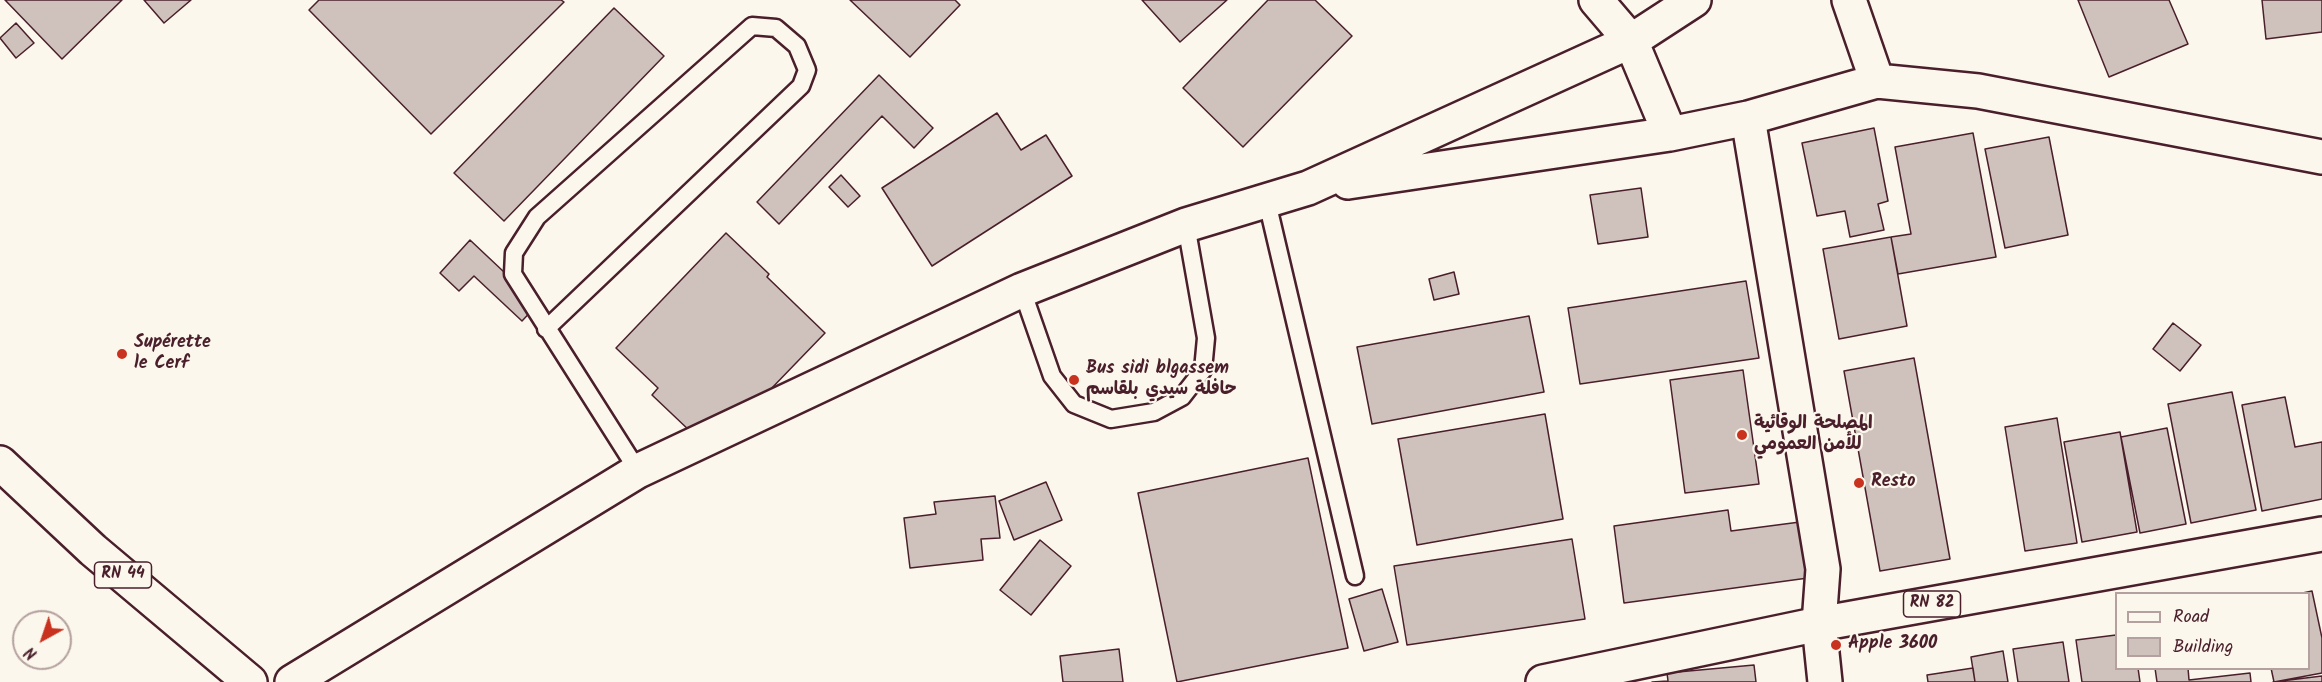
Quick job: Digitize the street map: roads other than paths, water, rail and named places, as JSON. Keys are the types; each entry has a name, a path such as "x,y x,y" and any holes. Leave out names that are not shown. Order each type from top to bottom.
{"street":[{"path":"1596,0 1632,41 1670,134"},
{"path":"292,682 638,471 1022,290 1186,225 1308,188 1632,41 1695,0"},
{"path":"1849,0 1877,81"},
{"path":"1308,188 1670,134 1748,118 1877,81 1978,91 2322,157"},
{"path":"1748,118 1823,569 1819,624 1824,682"},
{"name":"RN 44","path":"0,463 93,550 250,682"},
{"name":"RN 82","path":"1543,682 1819,624 2322,534"}],"lane":[{"path":"546,330 801,86 807,70 797,46 776,28 752,26 537,218 514,253 513,274 546,330 638,471"},
{"path":"1267,202 1355,576"},
{"path":"1022,290 1052,376 1074,404 1111,419 1154,412 1182,398 1203,369 1206,338 1186,225"}],"place":[{"name":"Supérette le Cerf","path":"122,354"},
{"name":"Bus sidi blgassem حافلة سيدي بلقاسم","path":"1074,380"},
{"name":"المصلحة الوقائية للأمن العمومي","path":"1742,435"},
{"name":"Resto","path":"1859,483"},
{"name":"Apple 3600","path":"1836,645"}]}
